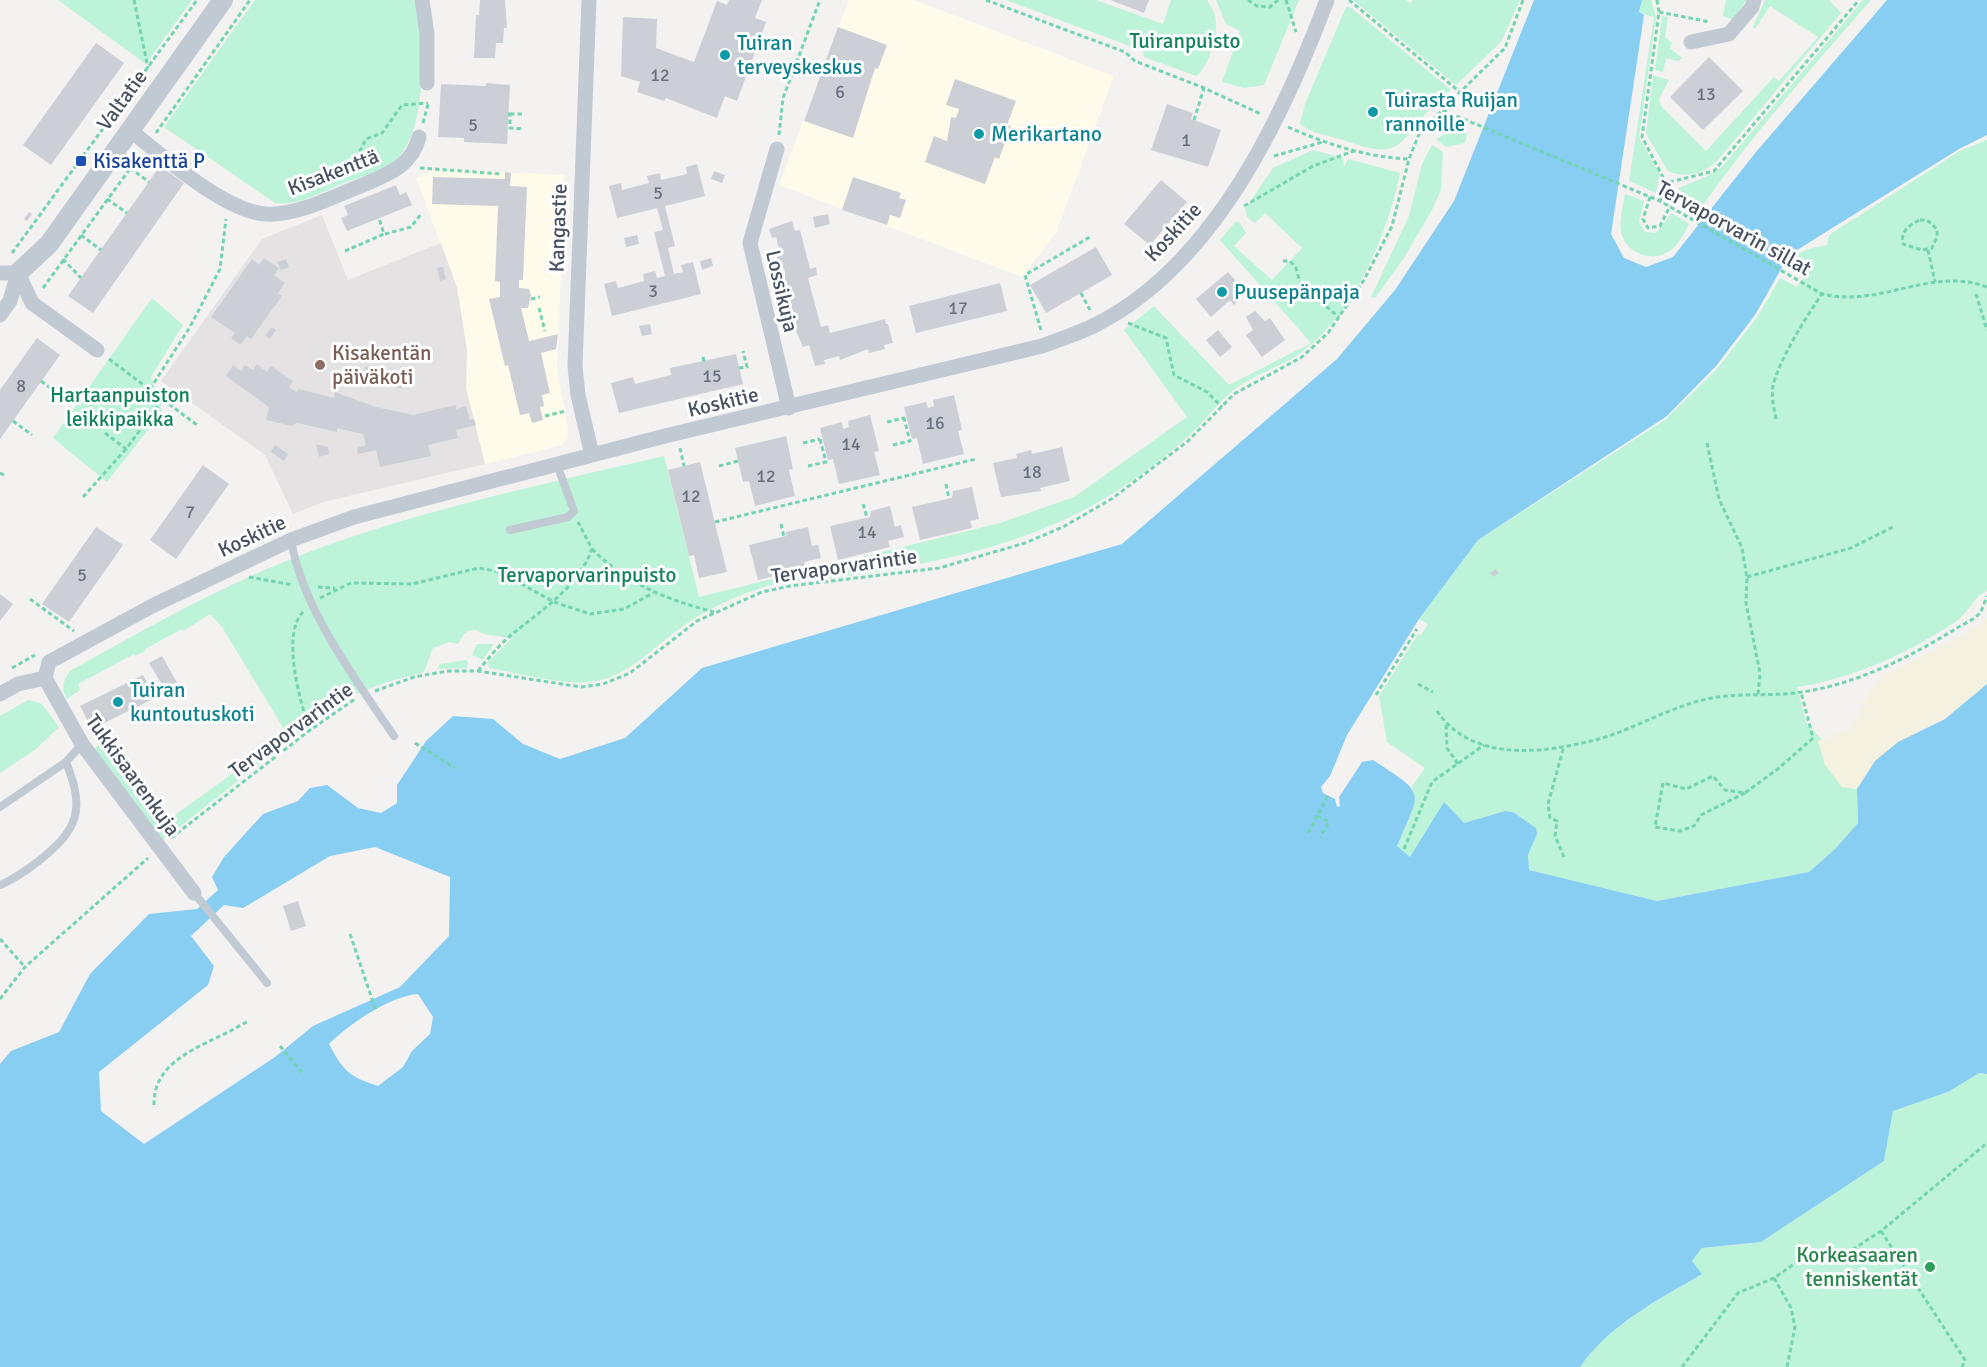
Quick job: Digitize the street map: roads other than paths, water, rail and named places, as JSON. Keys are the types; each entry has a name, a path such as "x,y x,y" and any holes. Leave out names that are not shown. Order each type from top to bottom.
{"street":[{"name":"Valtatie","path":"9,267 49,244 223,0"},
{"path":"422,0 427,34 428,83"},
{"name":"Kangastie","path":"589,0 575,366 578,394 592,455"},
{"name":"Koskitie","path":"45,678 49,662 154,605 291,540 364,514 592,455 1042,346 1098,324 1145,291 1198,240 1225,206 1276,121 1327,0"},
{"path":"1691,42 1730,34 1752,7 1754,0"},
{"name":"Kisakenttä","path":"130,130 228,203 255,212 281,214 360,186 402,165 414,153 419,137"},
{"name":"Lossikuja","path":"777,149 750,243 789,408"},
{"path":"9,267 32,303 97,350"},
{"path":"0,315 10,301 9,267"},
{"path":"0,694 18,684 45,678"},
{"name":"Tukkisaarenkuja","path":"45,678 82,744 194,892"}],"lane":[{"path":"510,530 568,517 573,511 560,473"},
{"path":"291,540 295,563 324,627 394,736"},
{"path":"0,807 66,762 82,744"},
{"path":"0,885 17,878 68,834 76,816 78,801 66,762"},
{"path":"194,892 214,920 267,983"}],"water":[{"path":"1534,0 1642,0 1639,12 1644,15 1611,234 1624,258 1646,267 1673,257 1756,152 1887,0 1987,0 1987,135 1959,149 1789,255 1755,315 1716,366 1667,416 1478,540 1419,619 1347,735 1330,776 1321,787 1323,793 1335,799 1337,807 1340,806 1339,797 1362,762 1373,760 1403,780 1414,794 1411,813 1397,846 1410,857 1444,802 1464,823 1505,811 1513,812 1536,828 1537,834 1528,855 1529,870 1657,901 1809,872 1835,849 1858,823 1857,789 1875,761 1898,742 1945,719 1987,684 1987,1074 1979,1073 1948,1092 1893,1111 1884,1161 1761,1242 1702,1248 1692,1261 1702,1274 1652,1303 1620,1326 1605,1338 1580,1367 0,1367 0,1064 11,1051 59,1032 90,974 149,914 197,909 218,890 212,877 224,857 263,814 298,801 310,788 327,785 358,808 381,813 397,803 397,785 426,741 453,716 493,719 523,744 560,759 625,738 702,668 1122,544 1337,359 1395,290 1454,201","holes":["375,847 450,877 449,936 400,987 313,1026 275,1057 144,1144 101,1111 99,1072 208,985 214,966 191,936 224,905 243,908 330,856","418,994 433,1017 430,1034 412,1051 403,1067 378,1086 348,1072 329,1044 347,1028 383,1005"]}],"place":[{"name":"Tuiran terveyskeskus","path":"725,55"},
{"name":"Tuirasta Ruijan rannoille","path":"1373,112"},
{"name":"Merikartano","path":"979,134"},
{"name":"Kisakenttä P","path":"81,161"},
{"name":"Puusepänpaja","path":"1222,292"},
{"name":"Kisakentän päiväkoti","path":"320,365"},
{"name":"Tuiran kuntoutuskoti","path":"118,702"},
{"name":"Korkeasaaren tenniskentät","path":"1930,1267"}],"park label":[{"name":"Tuiranpuisto","path":"1185,41"},
{"name":"Hartaanpuiston leikkipaikka","path":"120,407"},
{"name":"Tervaporvarinpuisto","path":"587,575"}]}
